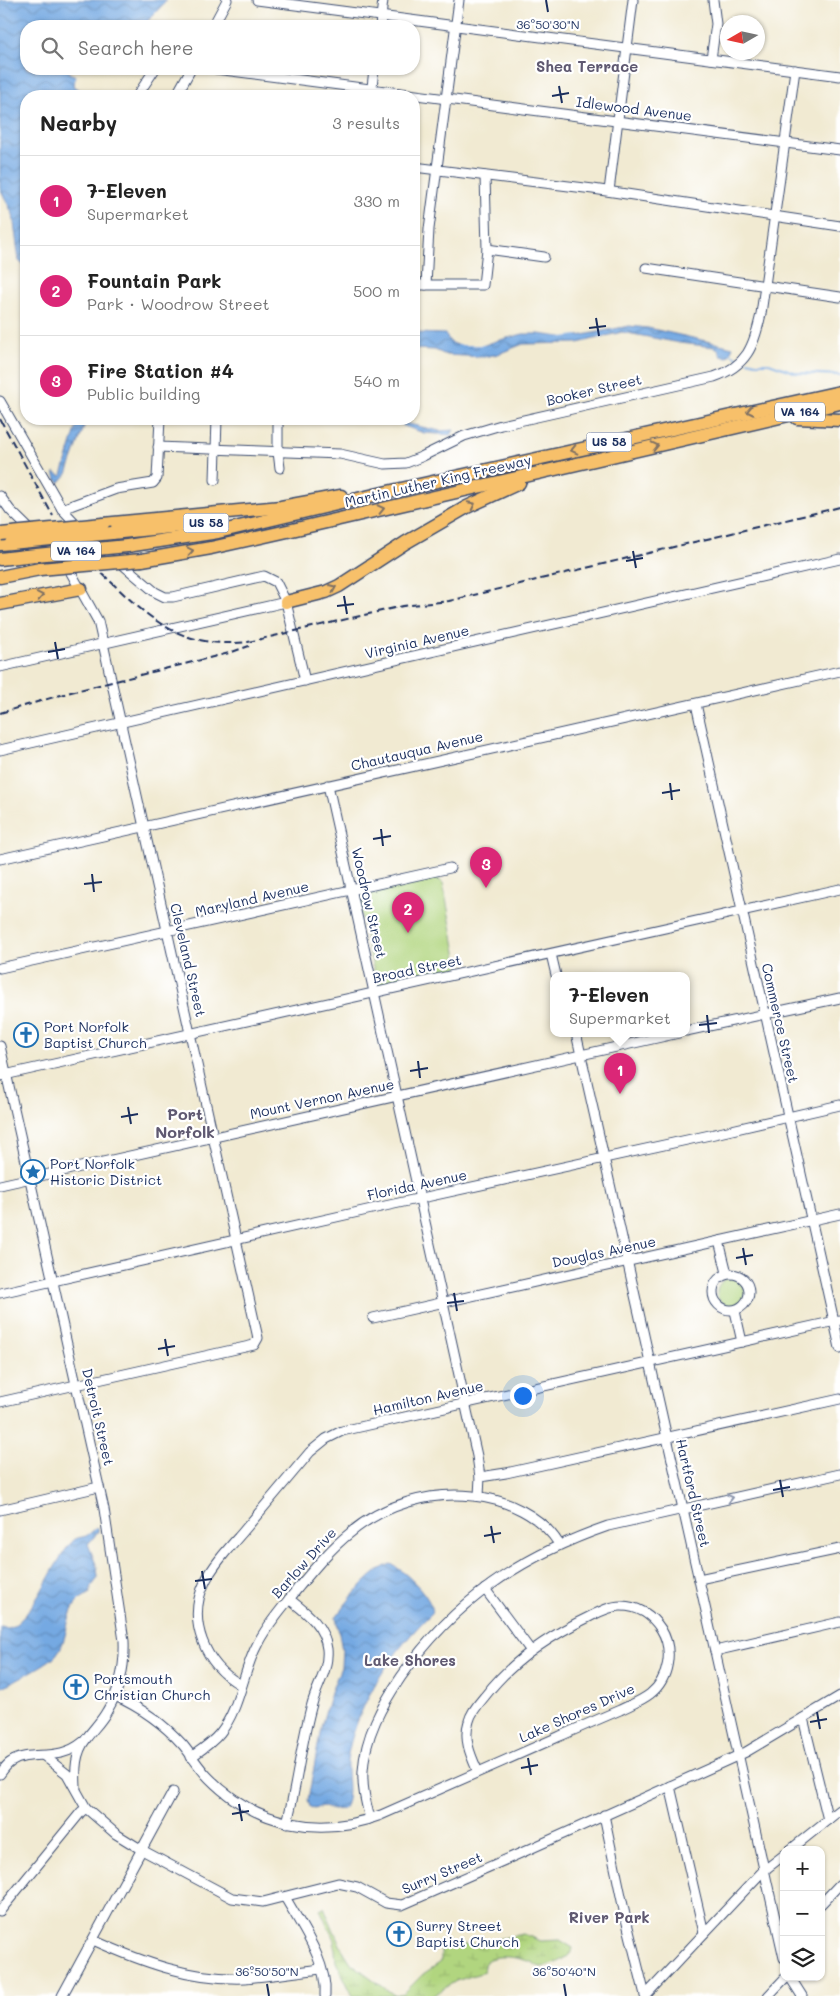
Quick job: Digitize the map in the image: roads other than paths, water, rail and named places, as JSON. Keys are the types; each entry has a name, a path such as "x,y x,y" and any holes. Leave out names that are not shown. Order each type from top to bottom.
{"highway":[{"name":"Martin Luther King Freeway","path":"300,514 383,493 840,390"},
{"name":"Martin Luther King Freeway","path":"40,569 142,560 211,548 840,403"},
{"name":"US 58","path":"760,422 792,418 840,420"},
{"path":"286,602 326,592 340,586 467,507 556,468"},
{"path":"108,529 256,510 328,498 383,493"},
{"name":"US 58","path":"3,539 300,514"},
{"name":"VA 164","path":"0,559 186,538 300,514"},
{"name":"US 58","path":"0,571 40,569"},
{"name":"VA 164","path":"0,577 40,569"},
{"path":"0,604 81,588"}],"street":[{"path":"216,20 228,0"},
{"path":"257,0 414,20"},
{"path":"381,20 383,0"},
{"path":"426,286 429,229 459,0"},
{"path":"609,191 633,0"},
{"path":"711,59 716,24 713,0"},
{"path":"420,21 840,76"},
{"name":"Booker Street","path":"158,448 340,454 385,464 406,463 464,436 493,427 714,377 732,370 741,362 753,345 761,314 795,70"},
{"path":"142,90 151,75"},
{"path":"179,90 188,75"},
{"name":"Idlewood Avenue","path":"255,75 352,90"},
{"path":"371,90 373,75"},
{"name":"Idlewood Avenue","path":"420,97 840,150"},
{"path":"420,168 609,191 840,226"},
{"path":"420,286 483,285 487,249 485,176"},
{"path":"487,249 544,256"},
{"path":"646,268 840,297"},
{"path":"0,401 62,509 73,522 101,547 155,592 165,597 173,597 264,576 276,582 286,602 305,681"},
{"path":"62,509 116,489 127,486 145,486 153,483 156,478 160,425"},
{"path":"215,480 217,425"},
{"path":"278,425 280,468"},
{"path":"0,496 10,510"},
{"path":"0,506 10,510"},
{"name":"Cleveland Street","path":"10,510 70,571 98,621 257,1342 254,1345 76,1384"},
{"name":"Virginia Avenue","path":"0,750 840,559"},
{"path":"0,667 286,602"},
{"name":"Chautauqua Avenue","path":"0,859 840,671"},
{"name":"Commerce Street","path":"696,704 811,1220 837,1321 840,1348"},
{"name":"Woodrow Street","path":"328,785 466,1404 480,1477 479,1496"},
{"name":"Maryland Avenue","path":"0,968 450,868"},
{"name":"Broad Street","path":"3,1076 840,889"},
{"path":"551,954 555,972"},
{"path":"690,1030 840,998"},
{"name":"Hartford Street","path":"577,1037 780,1936"},
{"name":"Mount Vernon Avenue","path":"0,1185 661,1037"},
{"name":"Detroit Street","path":"0,1046 3,1076 30,1178 99,1487 112,1552 124,1640 122,1675 115,1696 100,1722 84,1740 77,1758 76,1787"},
{"name":"Florida Avenue","path":"0,1293 840,1104"},
{"name":"Douglas Avenue","path":"373,1318 840,1214"},
{"path":"719,1241 727,1274"},
{"path":"727,1274 739,1276 747,1288 745,1302 735,1310 722,1308 715,1296 716,1282 727,1274"},
{"path":"735,1310 742,1342"},
{"name":"Hamilton Avenue","path":"241,1685 224,1674 205,1649 198,1628 198,1608 204,1584 221,1558 310,1452 326,1439 342,1431 837,1321"},
{"path":"0,1402 76,1384"},
{"path":"480,1477 506,1473 840,1398"},
{"path":"370,1819 364,1798 363,1770 369,1740 381,1710 403,1675 431,1639 463,1606 520,1565 559,1544 608,1526 840,1474"},
{"path":"0,1510 99,1487"},
{"name":"Barlow Drive","path":"191,1757 215,1738 227,1724 235,1707 251,1657 270,1622 335,1546 351,1532 375,1516 402,1504 433,1496 479,1496 531,1516 547,1528 559,1544"},
{"path":"699,1579 840,1549"},
{"path":"485,1590 531,1651"},
{"path":"287,1823 312,1702 327,1659 325,1639 315,1621 289,1599"},
{"name":"Lake Shores Drive","path":"115,1696 144,1711 158,1721 209,1778 233,1800 262,1815 287,1823 335,1827 370,1819 478,1772 644,1699 657,1687 668,1662 667,1644 657,1623 643,1611 628,1606 613,1607 594,1614 552,1636 531,1651 490,1688 469,1720 467,1730 468,1748 478,1772"},
{"path":"715,1651 840,1622"},
{"name":"Surry Street","path":"44,1756 67,1774 76,1787 86,1808 116,1834 232,1898 263,1902 338,1884 357,1887 386,1903 394,1905 409,1903 738,1755 840,1696"},
{"path":"803,1718 828,1820"},
{"path":"0,1774 7,1765 18,1759 63,1753 84,1740"},
{"path":"670,1786 704,1933"},
{"path":"62,1996 173,1792"},
{"path":"0,1911 86,1808"},
{"path":"795,1846 840,1810"},
{"path":"604,1815 625,1915 645,1996"},
{"path":"645,1996 764,1870 780,1858"},
{"path":"825,1900 840,1884"},
{"path":"285,1897 314,1951 325,1982 325,1996"},
{"path":"93,1940 154,1965 184,1973 244,1978 321,1969"},
{"path":"768,1996 782,1981"},
{"path":"793,1981 802,1996"}],"water":[{"path":"0,0 167,0 149,20 20,20 20,75 74,75 76,76 73,86 79,90 20,90 20,262 13,215 0,188"},
{"path":"629,326 648,328 733,347 728,357 721,356 718,349 714,347 680,343 622,332 578,343 523,344 498,354 484,357 446,355 435,350 420,349 420,333 445,334 450,342 460,346 476,348 523,334 568,338"},
{"path":"77,425 85,425 67,474 59,483 54,472 62,475"},
{"path":"403,425 413,425 440,431 454,430 451,435 424,433"},
{"path":"98,1527 98,1532 88,1544 97,1567 98,1578 92,1586 90,1593 78,1601 72,1611 60,1649 46,1663 0,1688 0,1627 9,1628 27,1613 72,1542 77,1538 86,1536"},
{"path":"391,1564 403,1572 422,1591 433,1612 391,1659 360,1714 348,1754 348,1790 343,1809 333,1810 324,1807 314,1809 310,1807 308,1800 322,1723 341,1667 342,1650 336,1617 368,1579"}],"waterway":[{"path":"549,337 577,336"},
{"path":"458,346 484,346"},
{"path":"730,353 738,358"},
{"path":"748,361 769,363 797,373 840,375"}],"railway":[{"path":"0,419 53,516"},
{"path":"93,565 145,612 179,634 199,640 222,643 248,642 403,606 449,601 840,507"},
{"path":"0,713 71,692 229,653 249,646"}],"place":[{"name":"Fire Station #4","path":"486,888"},
{"name":"Fountain Park","path":"408,933"},
{"name":"Port Norfolk Baptist Church","path":"26,1035"},
{"name":"7-Eleven","path":"620,1094"},
{"name":"Port Norfolk Historic District","path":"33,1172"},
{"name":"Portsmouth Christian Church","path":"76,1687"},
{"name":"Surry Street Baptist Church","path":"399,1934"}],"district":[{"name":"Shea Terrace","path":"587,67"},
{"name":"Port Norfolk","path":"185,1123"},
{"name":"Lake Shores","path":"410,1661"},
{"name":"River Park","path":"609,1918"}]}
